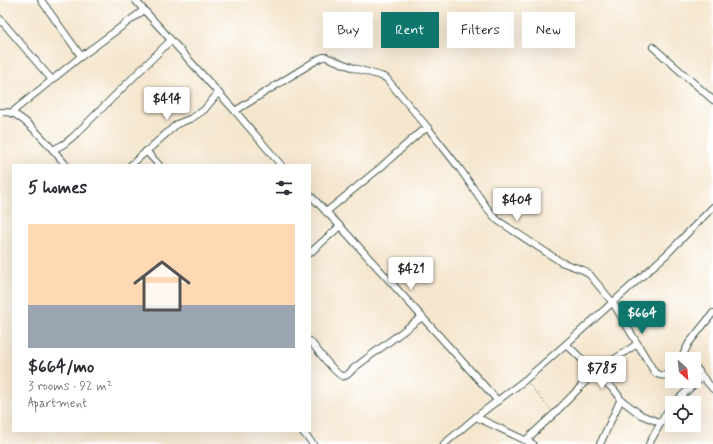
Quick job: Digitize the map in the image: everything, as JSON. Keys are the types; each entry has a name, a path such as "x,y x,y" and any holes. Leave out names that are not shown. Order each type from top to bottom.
{"street":[{"path":"41,0 81,56"},
{"path":"135,0 235,111 280,164"},
{"path":"11,112 81,56 144,10"},
{"path":"0,19 52,80"},
{"path":"53,150 74,136 171,40"},
{"path":"653,47 713,100"},
{"path":"235,111 314,61 323,57 386,78 428,128 497,220 561,262 584,270 590,275 613,303 656,373 660,376 665,375"},
{"path":"132,164 177,124 192,118 204,110 218,93"},
{"path":"0,112 11,112 28,124 65,164"},
{"path":"326,212 381,167 419,133 428,128"},
{"path":"146,151 158,164"},
{"path":"311,196 340,226 498,401"},
{"path":"444,444 476,417 525,380 613,303 666,254 713,206"},
{"path":"311,252 340,226"},
{"path":"686,352 691,339 713,313"},
{"path":"311,342 333,368 343,377 422,317"},
{"path":"566,344 615,391 620,399 641,415 661,423"},
{"path":"526,440 595,372 637,344"},
{"path":"701,375 713,388"},
{"path":"682,396 690,388"},
{"path":"600,444 620,399"},
{"path":"649,444 665,416"},
{"path":"476,417 533,444"},
{"path":"303,432 313,444"}],"path":[{"path":"525,380 554,414"}]}
